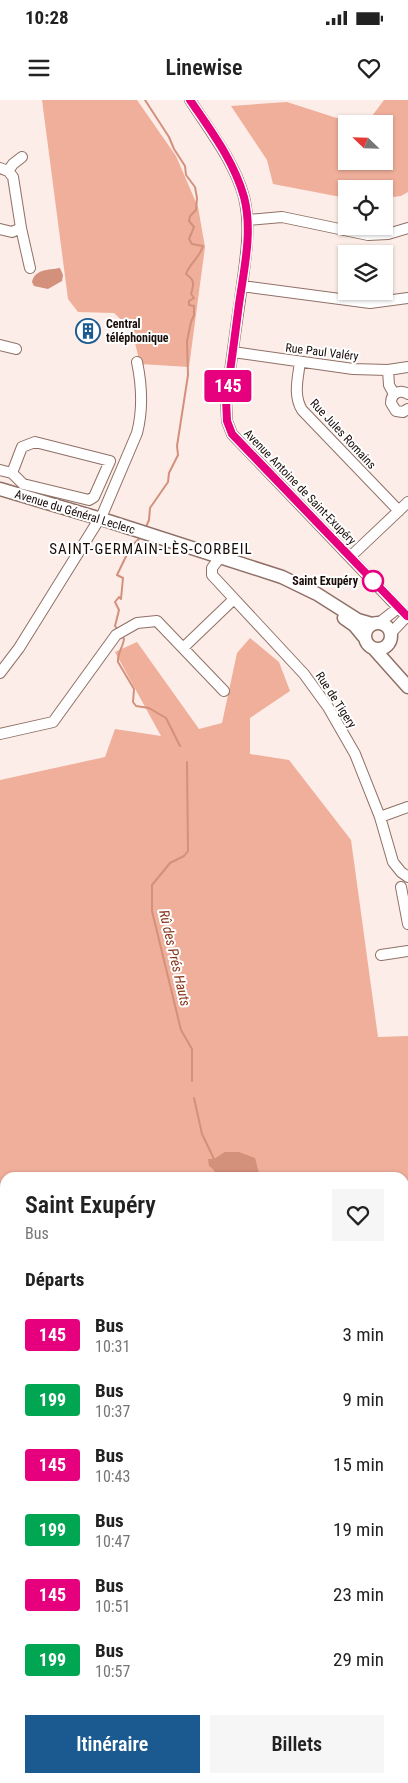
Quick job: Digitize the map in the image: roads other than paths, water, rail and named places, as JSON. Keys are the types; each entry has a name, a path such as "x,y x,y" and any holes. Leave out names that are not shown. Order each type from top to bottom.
{"main road":[{"name":"Avenue du Général Leclerc","path":"0,489 282,577 317,594 358,620 386,626 390,637 392,655 408,680"},
{"name":"Avenue du Général Leclerc","path":"0,494 99,521"},
{"name":"Avenue du Général Leclerc","path":"142,534 278,582 302,593 354,625 364,637 367,645 375,650 408,687"},
{"path":"364,637 366,629 375,623"},
{"path":"375,650 385,647 390,637"}],"street":[{"name":"Avenue Antoine de Saint-Exupéry","path":"190,100 222,148 234,171 244,199 247,220 246,253 226,409 227,421 232,434 408,617"},
{"path":"22,157 4,169 13,177 21,228 30,268"},
{"path":"247,220 282,217 368,235 388,234 408,228"},
{"path":"0,229 12,232 21,228"},
{"path":"242,286 370,303 408,298"},
{"path":"0,345 16,349"},
{"name":"Rue Paul Valéry","path":"233,352 353,369 388,370 408,367"},
{"path":"0,673 19,648 99,521 140,423 142,384 137,362"},
{"name":"Rue Jules Romains","path":"300,362 296,392 302,410 399,511"},
{"path":"388,370 389,385 394,394"},
{"path":"408,394 401,391 394,394 391,400 394,409 400,412 408,409"},
{"path":"0,470 12,473 23,484 89,500 94,497 110,461 36,442 22,447 12,473"},
{"path":"350,557 408,502"},
{"name":"Rue de Tigery","path":"218,560 212,568 212,575 304,674 328,707 355,754 380,817 393,862 408,877"},
{"path":"183,648 234,599"},
{"path":"375,623 398,608"},
{"path":"390,637 408,617"},
{"path":"0,734 53,722 120,633 137,623 157,621 224,691"},
{"path":"380,817 408,807"},
{"path":"401,887 408,924"},
{"path":"381,955 408,951"}],"waterway":[{"name":"Rû des Prés Hauts","path":"145,100 169,137 185,166 186,175 195,187 197,198 196,210 190,216 189,221 194,227 189,239 192,244 203,246 186,274 193,282 191,294 194,298 189,301 189,305 194,306 194,315 187,341 188,375 177,446 178,455 169,473 168,482 150,508 149,520 145,529"},
{"name":"Rû des Prés Hauts","path":"118,630 115,626 119,610 115,602 119,597 121,599 123,578 117,575 131,546 141,537"},
{"name":"Rû des Prés Hauts","path":"122,636 124,639 118,656 118,662 134,689 133,702 136,706 149,708 166,718 180,746"},
{"name":"Rû des Prés Hauts","path":"187,762 188,851 184,856 170,863 152,885 152,911 181,1030 192,1049 192,1081"},
{"name":"Rû des Prés Hauts","path":"194,1098 202,1134 214,1159"}],"place":[{"name":"Central téléphonique","path":"88,331"},
{"name":"Saint Exupéry","path":"373,581"}],"district":[{"name":"SAINT-GERMAIN-LÈS-CORBEIL","path":"151,549"}]}
